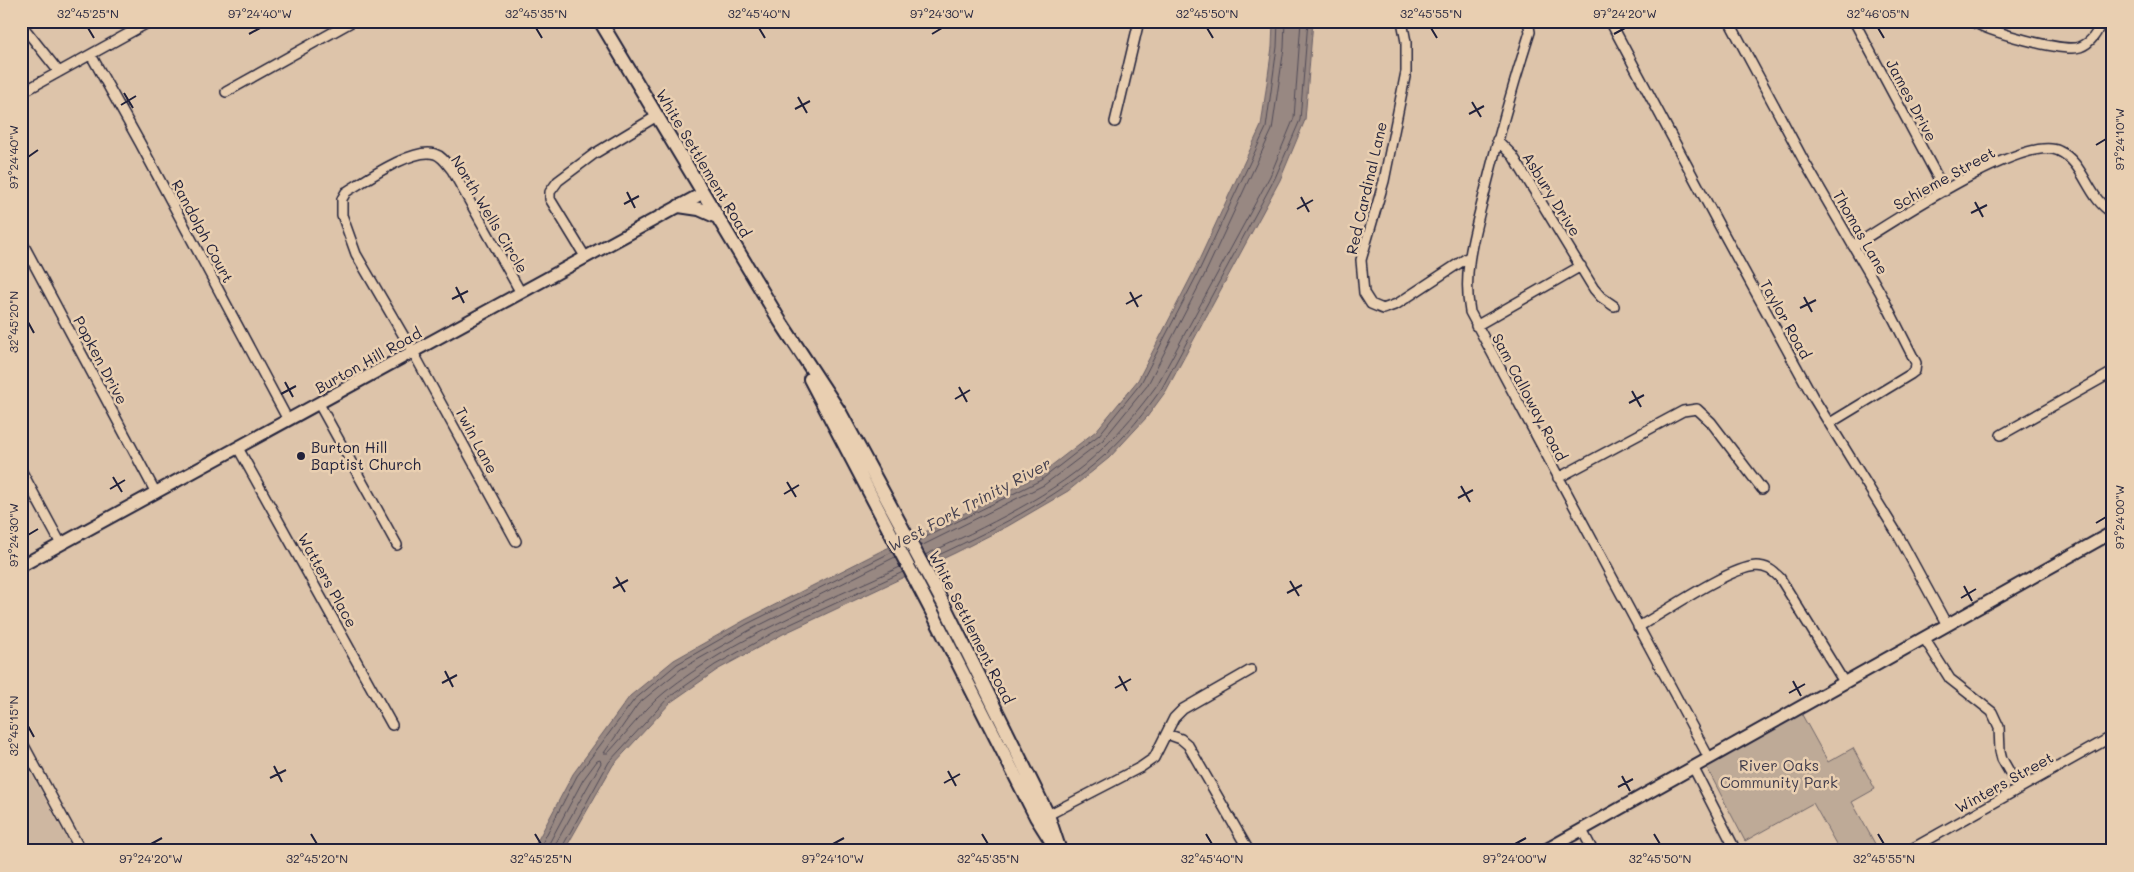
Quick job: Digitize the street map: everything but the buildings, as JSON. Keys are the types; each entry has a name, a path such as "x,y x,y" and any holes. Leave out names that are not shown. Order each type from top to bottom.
{"main road":[{"name":"White Settlement Road","path":"600,21 780,321 841,414 893,508 944,605 1029,791 1036,817 1059,851"},
{"path":"680,206 699,209 718,218"},
{"name":"White Settlement Road","path":"780,321 880,514 1029,791 1048,814 1059,851"}],"street":[{"path":"21,93 151,21"},
{"path":"226,92 353,21"},
{"path":"1115,122 1139,21"},
{"name":"Red Cardinal Lane","path":"1402,21 1406,42 1406,72 1384,181 1361,260 1364,293 1371,304 1383,309 1397,304 1470,256"},
{"name":"Sam Calloway Road","path":"1528,21 1530,32 1497,140 1470,256 1466,291 1470,312 1709,758"},
{"name":"Taylor Road","path":"1610,21 1720,227 1830,423 1898,535 1947,625"},
{"name":"Thomas Lane","path":"1729,21 1804,161 1880,292 1916,367 1911,374 1830,423"},
{"name":"James Drive","path":"1854,21 1945,191"},
{"path":"1972,21 1985,28 2027,40 2074,49 2088,43 2098,31 2101,21"},
{"path":"21,24 59,72"},
{"name":"Randolph Court","path":"91,55 288,420"},
{"path":"586,258 550,199 550,192 558,181 594,154 657,116"},
{"name":"Asbury Drive","path":"1497,140 1513,156 1601,297 1614,306"},
{"name":"Schieme Street","path":"1853,246 1969,176 2022,152 2039,148 2059,151 2072,162 2099,203 2113,213"},
{"name":"North Wells Circle","path":"342,215 342,200 346,192 411,156 423,153 438,155 452,170 521,293"},
{"name":"Burton Hill Road","path":"21,566 703,193"},
{"name":"Twin Lane","path":"342,215 356,254 414,352 516,541"},
{"name":"Popken Drive","path":"21,240 156,492"},
{"path":"1476,326 1581,266"},
{"path":"2001,435 2113,372"},
{"path":"319,404 397,546"},
{"path":"1558,478 1683,411 1697,408 1762,489"},
{"name":"Watters Place","path":"238,448 312,578 392,726"},
{"path":"21,470 62,544"},
{"path":"1544,851 2113,532"},
{"path":"1638,627 1733,573 1757,566 1770,569 1780,578 1844,682"},
{"path":"1924,638 1950,679 1992,712 1999,727 2002,759 2019,789"},
{"path":"1048,814 1141,767 1154,758 1174,718 1183,709 1251,670"},
{"path":"1166,734 1181,739 1188,745 1249,851"},
{"name":"Winters Street","path":"1908,851 2113,736"},
{"path":"21,740 81,851"},
{"path":"1693,768 1736,851"},
{"path":"1582,830 1593,851"}],"shaded area":[{"path":"21,755 74,851 21,851"}],"green space":[{"name":"River Oaks Community Park","path":"1801,713 1828,762 1853,748 1875,789 1852,802 1879,851 1840,851 1813,803 1745,841 1706,766"}],"water":[{"path":"1273,21 1313,21 1305,120 1280,180 1166,391 1147,417 1109,458 1068,491 1008,526 955,553 783,634 717,670 671,702 613,765 564,851 532,851 573,774 630,696 674,660 745,620 883,550 939,526 1038,476 1096,431 1138,380 1193,273 1261,126 1272,47"}],"place":[{"name":"Burton Hill Baptist Church","path":"301,456"}],"water label":[{"name":"West Fork Trinity River","path":"969,504"}]}
